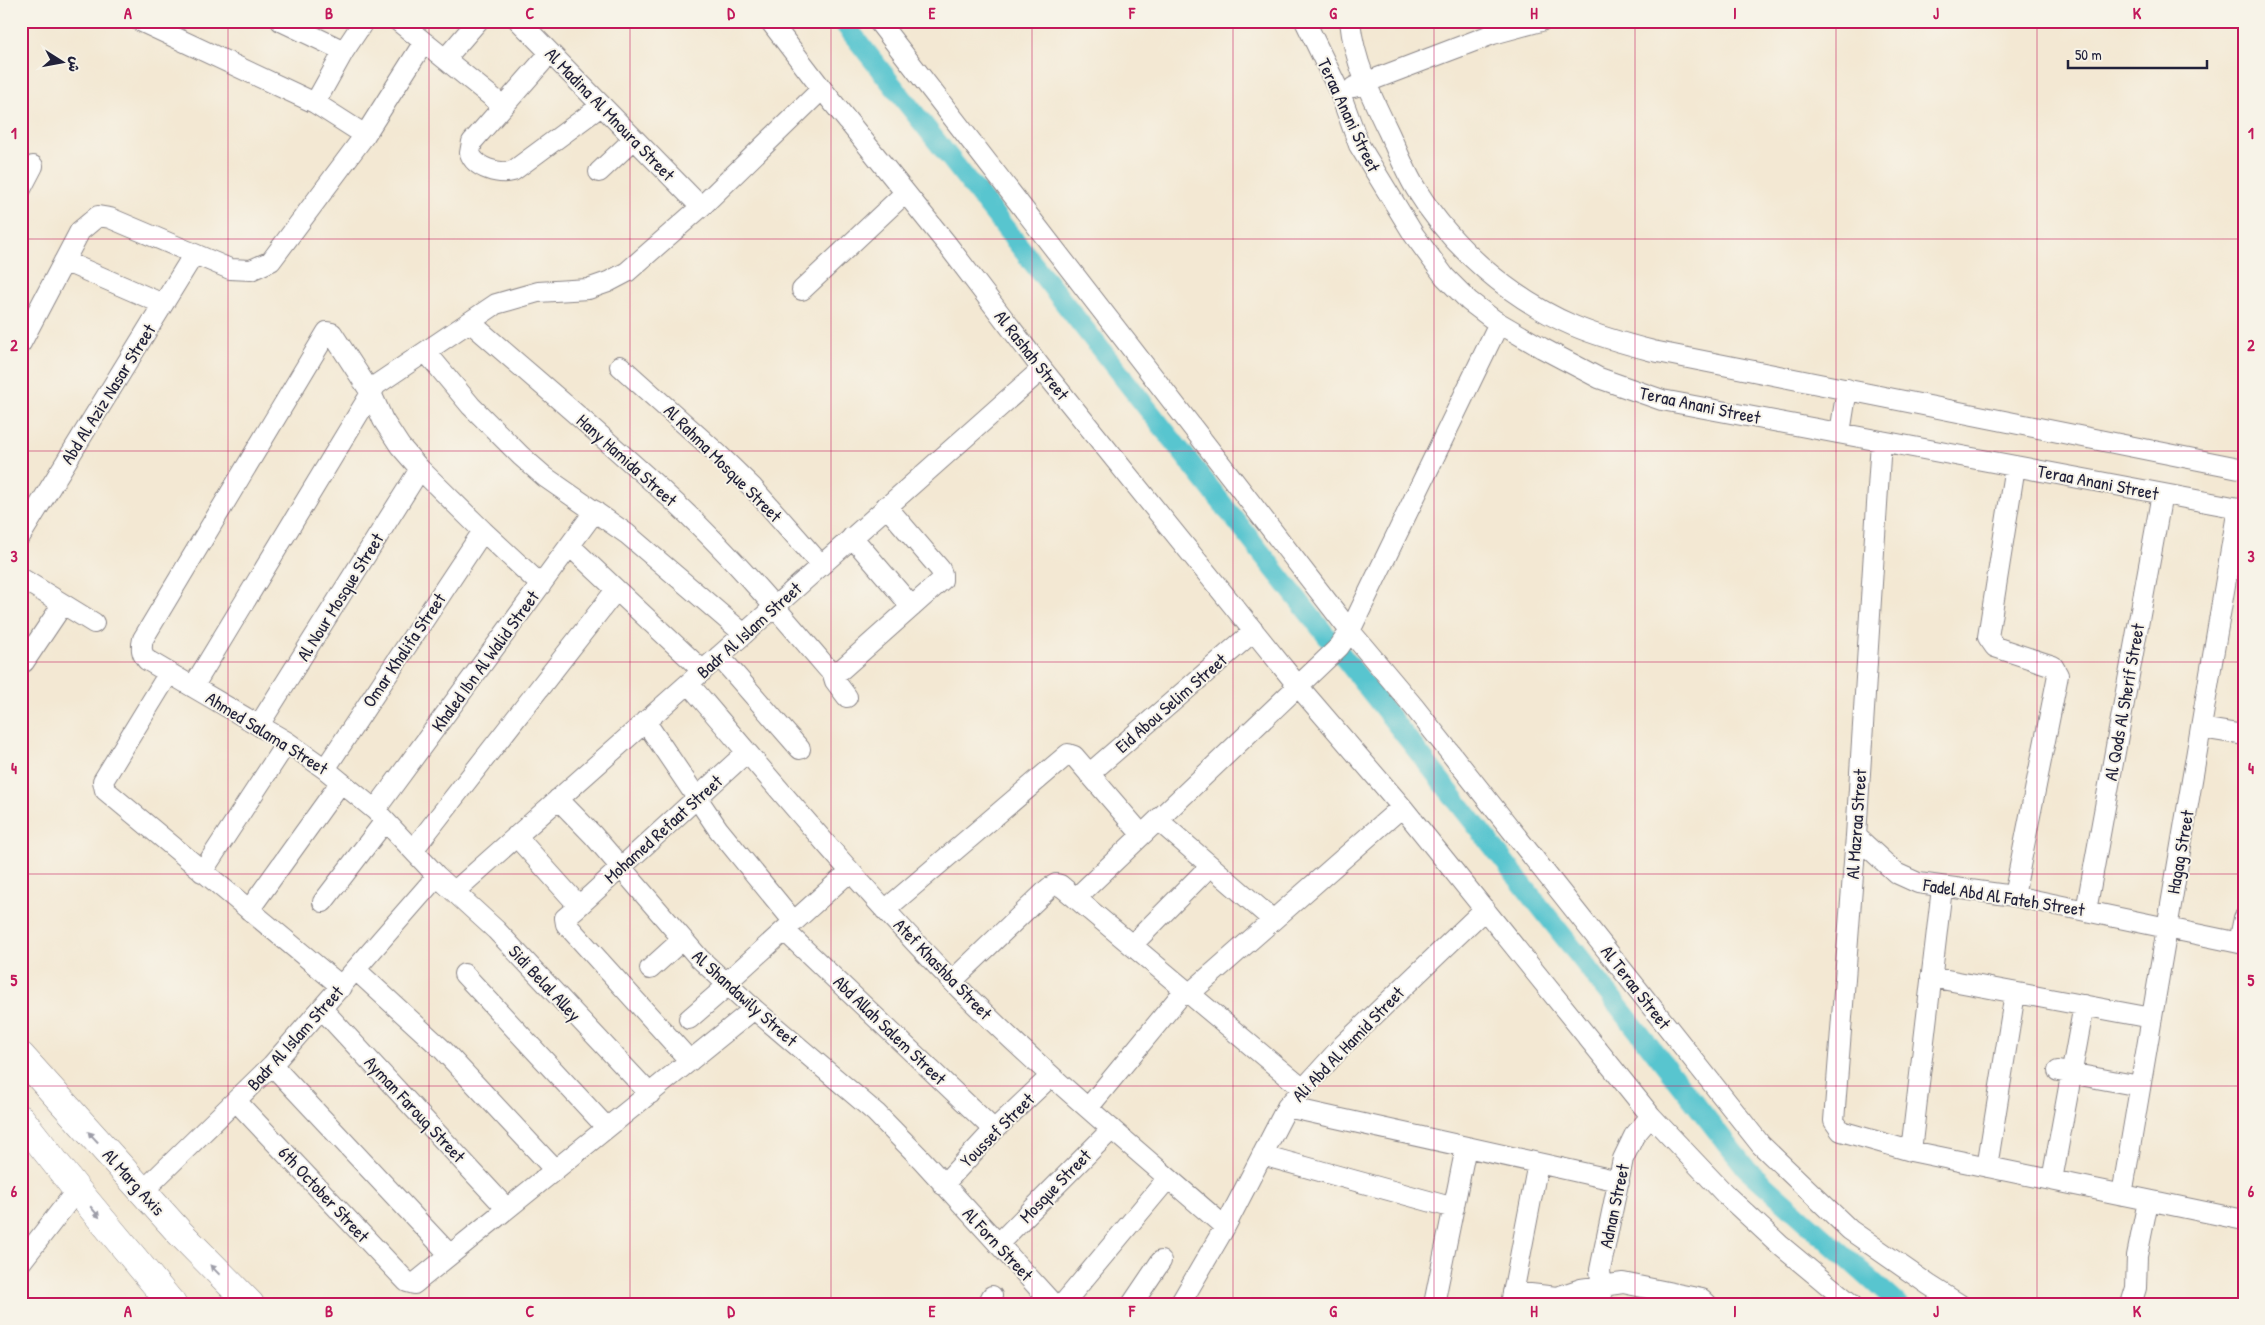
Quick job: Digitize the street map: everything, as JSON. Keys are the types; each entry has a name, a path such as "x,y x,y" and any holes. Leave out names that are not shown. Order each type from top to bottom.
{"main road":[{"name":"Al Marg Axis","path":"21,1056 142,1191 219,1274 250,1304"},
{"path":"21,1118 77,1190 172,1304"}],"street":[{"path":"140,21 314,103 365,135"},
{"path":"281,21 344,51"},
{"path":"314,103 364,21"},
{"path":"398,21 503,106"},
{"path":"445,59 478,21"},
{"name":"Al Madina Al Mnoura Street","path":"519,21 701,207"},
{"name":"Al Rashah Street","path":"770,21 1042,368 1298,686"},
{"path":"878,21 1345,639"},
{"name":"Teraa Anani Street","path":"1305,21 1340,93 1359,146 1414,235 1445,278 1469,301 1542,348 1632,391 1662,400 2241,509"},
{"name":"Teraa Anani Street","path":"1350,21 1364,82 1416,189 1441,223 1469,254 1501,282 1536,306 1573,326 1613,340 2244,469"},
{"path":"1340,93 1364,82 1493,34 1541,21"},
{"path":"21,343 80,230 98,216 110,218 230,269 251,270 271,261 365,135 424,42"},
{"path":"550,53 472,142 470,153 476,162 499,172 507,173 513,171 601,106"},
{"path":"194,687 371,392 380,381 496,304 517,296 538,292 588,288 608,282 627,272 701,207 822,89"},
{"path":"599,172 634,139"},
{"path":"21,188 33,166"},
{"path":"802,290 906,193"},
{"name":"Abd Al Aziz Nasar Street","path":"21,535 194,254"},
{"path":"64,261 163,304"},
{"path":"1077,897 1345,639 1499,322"},
{"name":"Hany Hamida Street","path":"470,323 669,496 729,556 775,606 828,669 832,671 835,681 847,697"},
{"name":"Ahmed Salama Street","path":"371,392 332,333 327,332 143,639 141,647 142,654 147,660 259,725 325,768 380,815 437,876"},
{"path":"426,352 472,406 544,477 627,534 744,634"},
{"name":"Al Rahma Mosque Street","path":"620,366 753,488 821,565"},
{"name":"Badr Al Islam Street","path":"455,891 1042,368"},
{"path":"1840,433 1847,389"},
{"path":"371,392 391,433 420,469 541,585"},
{"name":"Al Mazraa Street","path":"1881,441 1856,836 1834,1120 1841,1132 1911,1151 2244,1220"},
{"path":"2014,896 2058,675 2053,666 1995,647 1988,637 2015,466"},
{"name":"Al Nour Mosque Street","path":"259,725 420,469"},
{"name":"Al Qods Al Sherif Street","path":"2086,911 2162,494"},
{"path":"832,671 842,669 942,580 942,574 886,506"},
{"name":"Hagag Street","path":"2122,1195 2201,728 2241,509"},
{"name":"Khaled Ibn Al Walid Street","path":"323,902 380,815 595,511"},
{"name":"Omar Khalifa Street","path":"325,768 483,531"},
{"path":"852,538 912,607"},
{"name":"Atef Khashba Street","path":"570,546 616,590 696,677 747,752 849,872 952,981 1051,1076 1225,1227"},
{"path":"21,578 94,623"},
{"path":"413,850 616,590"},
{"path":"24,662 63,604"},
{"name":"Eid Abou Selim Street","path":"1089,774 1254,631"},
{"name":"Al Teraa Street","path":"1345,639 1414,707 1761,1145 1850,1230 1959,1304"},
{"path":"719,656 800,749"},
{"path":"169,673 103,781 103,786 108,794 342,987"},
{"path":"1298,686 1402,807 1651,1116 1725,1194 1843,1302"},
{"name":"Abd Allah Salem Street","path":"645,721 728,841 790,926 994,1130"},
{"path":"2201,728 2244,735"},
{"path":"202,872 287,742"},
{"name":"Mohamed Refaat Street","path":"690,1061 566,924 565,918 747,752"},
{"path":"885,910 1068,754 1074,756 1142,836"},
{"path":"249,910 341,782"},
{"name":"Al Shandawily Street","path":"558,799 593,835 682,940 754,1009 876,1113 943,1185"},
{"path":"1088,1108 1187,992 1273,920 1402,807"},
{"path":"1167,828 1273,920"},
{"path":"516,836 579,906"},
{"name":"Fadel Abd Al Fateh Street","path":"1856,836 1903,877 1918,883 1942,888 2014,896 2242,943"},
{"path":"1132,945 1210,866"},
{"path":"689,1019 849,872"},
{"name":"Badr Al Islam Street","path":"142,1191 272,1065 437,876"},
{"name":"Sidi Belal Alley","path":"437,876 496,930 650,1094"},
{"path":"952,981 1052,885 1060,885 1077,897 1303,1089"},
{"path":"1911,1151 1942,888"},
{"name":"Ali Abd Al Hamid Street","path":"1180,1304 1225,1227 1287,1107 1343,1045 1485,909"},
{"path":"2242,943 2244,918"},
{"path":"650,968 682,940"},
{"path":"356,970 443,1050 555,1170"},
{"path":"464,974 607,1128"},
{"path":"1931,977 2152,1018"},
{"path":"1987,1167 2015,992"},
{"path":"2052,1180 2065,1072 2084,1005"},
{"name":"Ayman Farouq Street","path":"322,1009 507,1209"},
{"path":"272,1065 450,1255 754,1009"},
{"path":"2065,1072 2140,1086"},
{"name":"Youssef Street","path":"943,1185 994,1130 1051,1076"},
{"name":"6th October Street","path":"236,1101 407,1282 414,1284 450,1255"},
{"path":"1287,1107 1619,1181"},
{"name":"Adnan Street","path":"1601,1295 1600,1270 1628,1147 1638,1130 1651,1116"},
{"name":"Mosque Street","path":"998,1244 1112,1129"},
{"path":"1434,1304 1466,1147"},
{"path":"1262,1155 1454,1208"},
{"path":"1538,1163 1512,1298 1557,1297 1581,1290 1601,1295 1623,1283 1703,1302"},
{"path":"1063,1304 1168,1178"},
{"name":"Al Forn Street","path":"943,1185 1053,1304"},
{"path":"21,1262 77,1190"},
{"path":"2131,1304 2136,1288 2137,1256 2148,1201"},
{"path":"1132,1304 1161,1261"}],"waterway":[{"path":"842,21 1746,1168 1898,1304"}]}
